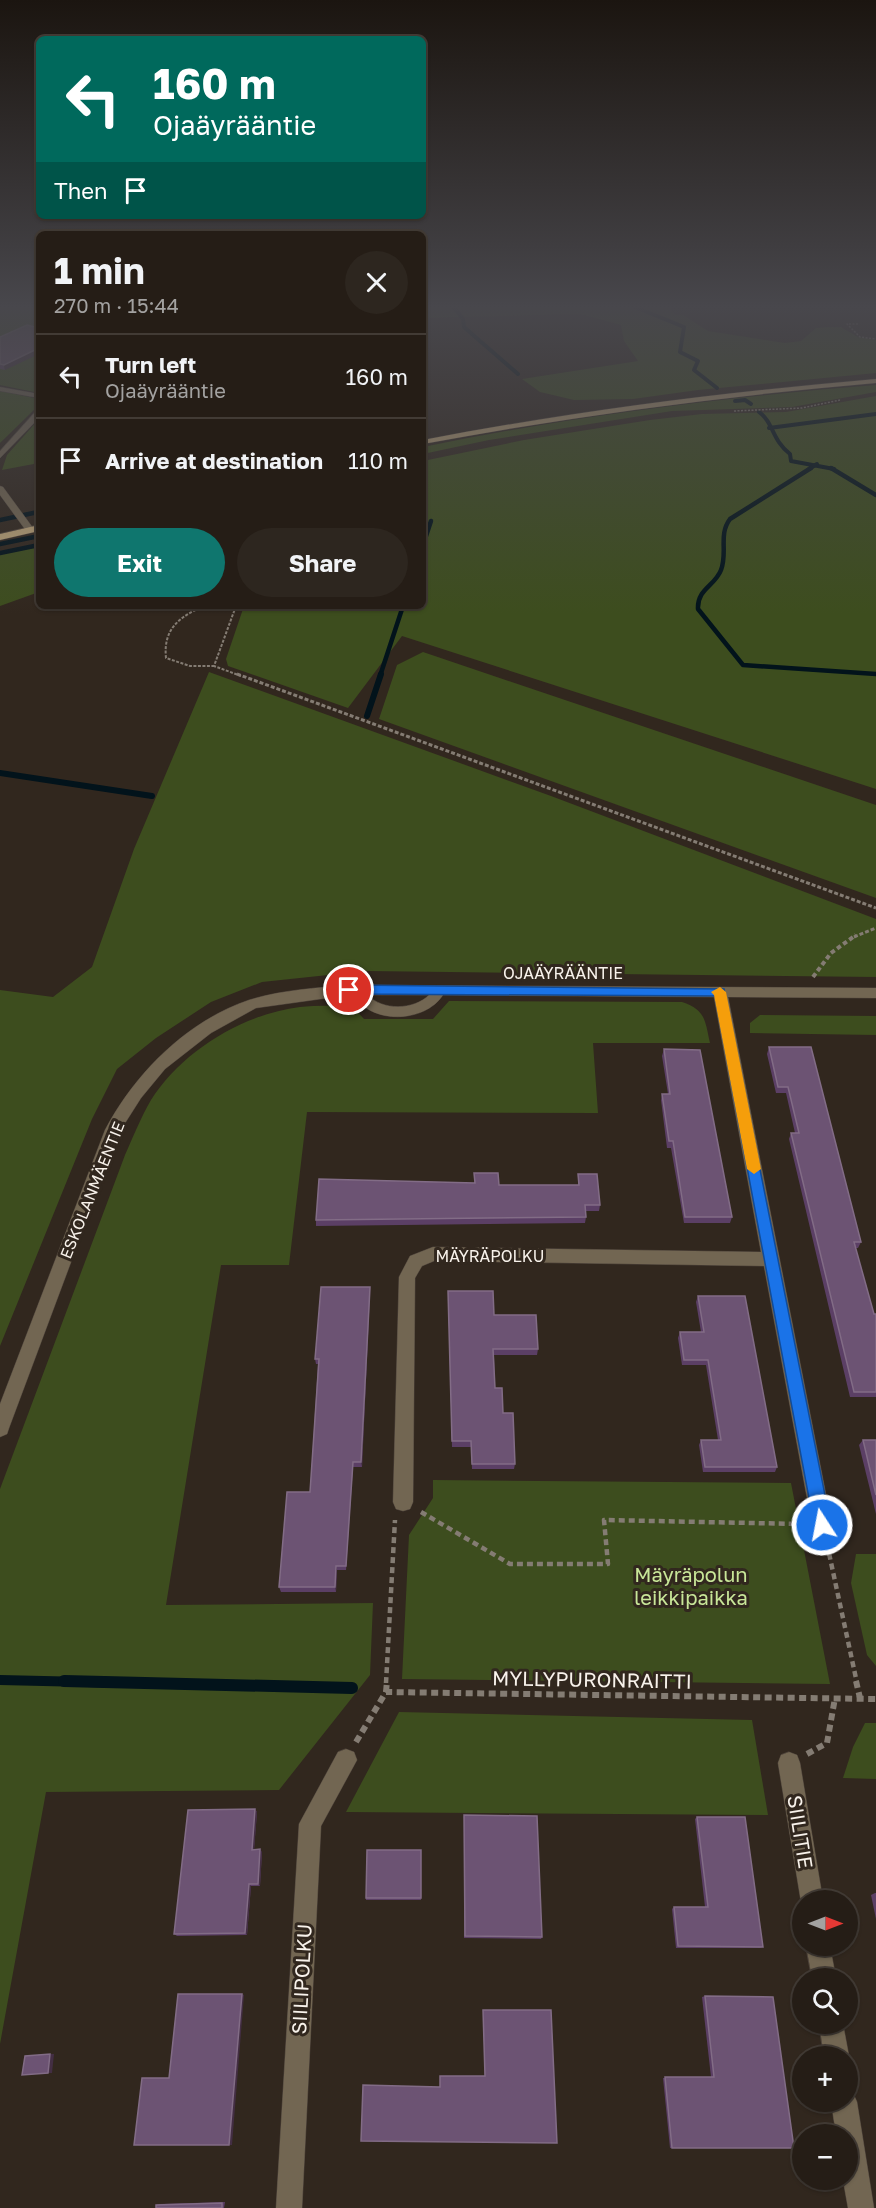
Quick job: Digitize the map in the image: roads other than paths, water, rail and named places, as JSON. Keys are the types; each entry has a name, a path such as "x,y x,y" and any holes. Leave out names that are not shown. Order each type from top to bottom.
{"main road":[{"path":"426,442 633,408"},
{"path":"0,537 34,529"}],"street":[{"path":"0,456 36,416"},
{"path":"0,489 34,529"},
{"path":"358,990 366,1003 380,1009 400,1010 414,1009 431,1002 440,990"},
{"name":"OJAÄYRÄÄNTIE","path":"251,1005 292,996 358,990 876,993"},
{"path":"720,992 822,1525"},
{"name":"ESKOLANMÄENTIE","path":"0,1428 113,1130 135,1092 164,1059 203,1030 251,1005"},
{"name":"MÄYRÄPOLKU","path":"404,1502 407,1277 416,1261 433,1254 771,1259"},
{"name":"SIILIPOLKU","path":"289,2208 310,1824 346,1760"},
{"name":"SIILITIE","path":"789,1763 809,1890"},
{"path":"846,2112 861,2208"}],"waterway":[{"path":"759,412 771,428"},
{"path":"771,428 876,414"},
{"path":"771,428 779,443 790,454 791,461 815,465"},
{"path":"809,469 815,465"},
{"path":"815,465 832,469"},
{"path":"811,468 730,519 726,525 721,570 700,597 698,609 743,665 876,674"},
{"path":"832,469 876,495"},
{"path":"0,520 36,512"},
{"path":"426,536 431,521"},
{"path":"0,544 36,537"},
{"path":"0,553 36,546"},
{"path":"380,676 402,609"},
{"path":"367,716 381,674"},
{"path":"0,773 152,796"},
{"path":"0,1680 130,1683"},
{"path":"64,1681 352,1688"}],"park label":[{"name":"Mäyräpolun leikkipaikka","path":"691,1586"}]}
